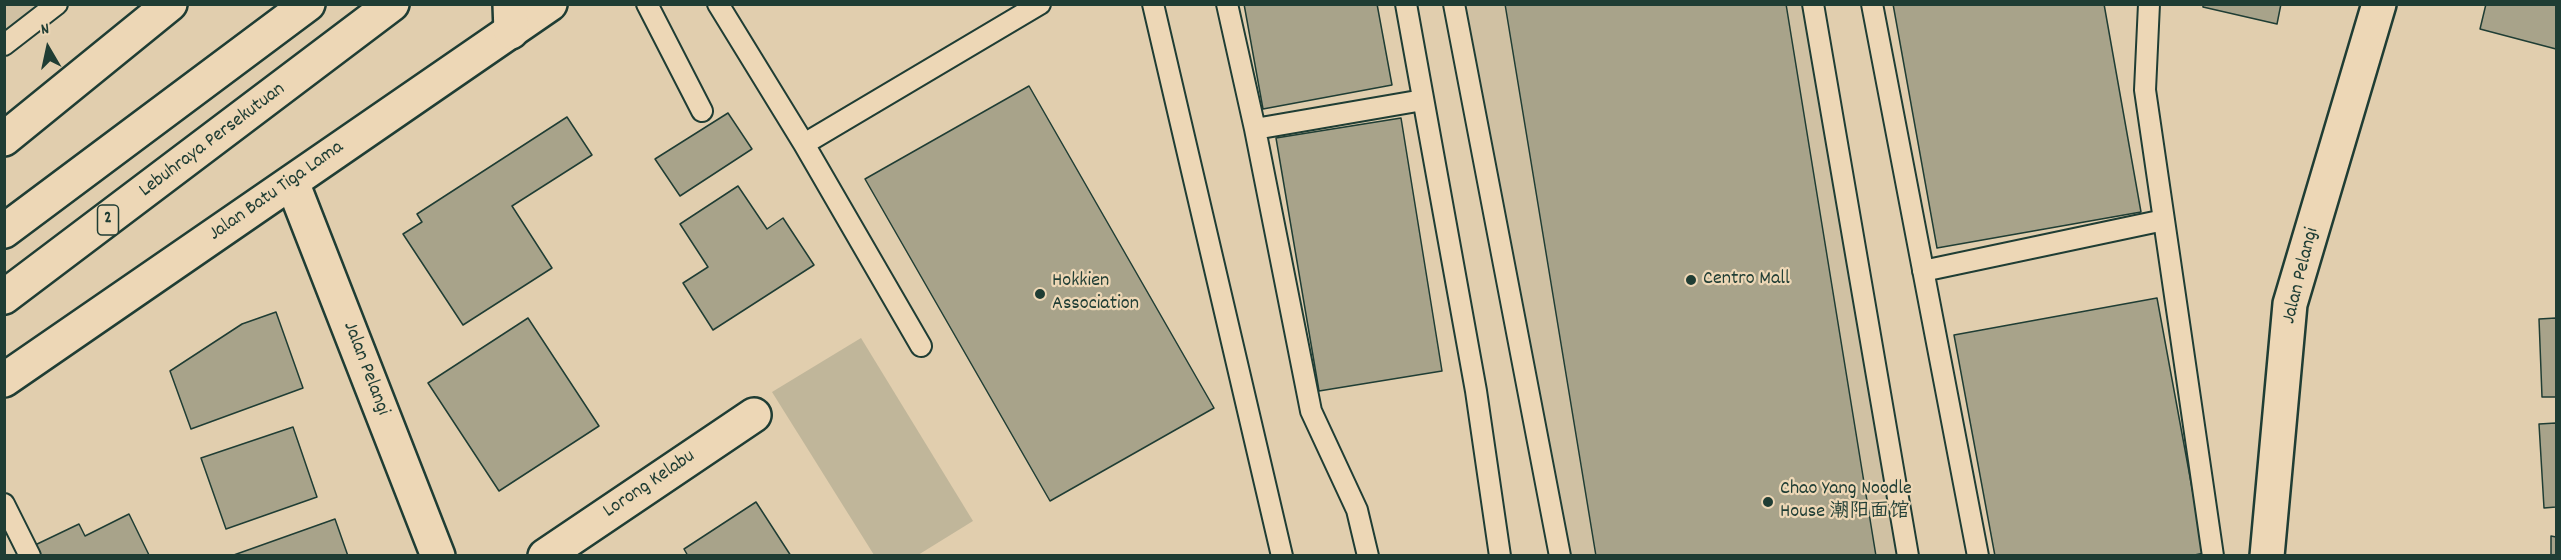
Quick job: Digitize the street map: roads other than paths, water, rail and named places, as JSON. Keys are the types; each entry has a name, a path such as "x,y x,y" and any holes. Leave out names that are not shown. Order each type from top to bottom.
{"main road":[{"path":"4,139 170,4"},
{"path":"4,231 308,4"},
{"name":"Jalan Batu Tiga Lama","path":"4,380 292,182 511,18 550,4"},
{"name":"Jalan Pelangi","path":"2267,555 2290,304 2379,4"},
{"name":"Lebuhraya Persekutuan","path":"4,297 392,6"},
{"name":"Jalan Pelangi","path":"292,182 438,555"},
{"name":"Lorong Kelabu","path":"545,555 754,415"}],"lane":[{"path":"4,45 57,4"},
{"path":"647,4 702,111"},
{"path":"718,4 804,144 921,346"},
{"path":"804,144 1040,4"},
{"path":"1152,4 1282,555"},
{"path":"1227,4 1255,129 1311,411 1357,510 1368,555"},
{"path":"1406,4 1476,391 1500,555"},
{"path":"1454,4 1560,555"},
{"path":"1813,4 1908,555"},
{"path":"1872,4 1978,555"},
{"path":"2149,4 2145,90 2212,555"},
{"path":"1255,129 1423,100"},
{"path":"1923,271 2164,220"},
{"path":"4,504 30,555"}],"place":[{"name":"Centro Mall","path":"1691,280"},
{"name":"Hokkien Association","path":"1040,294"},
{"name":"Chao Yang Noodle House 潮阳面馆","path":"1768,502"}]}
